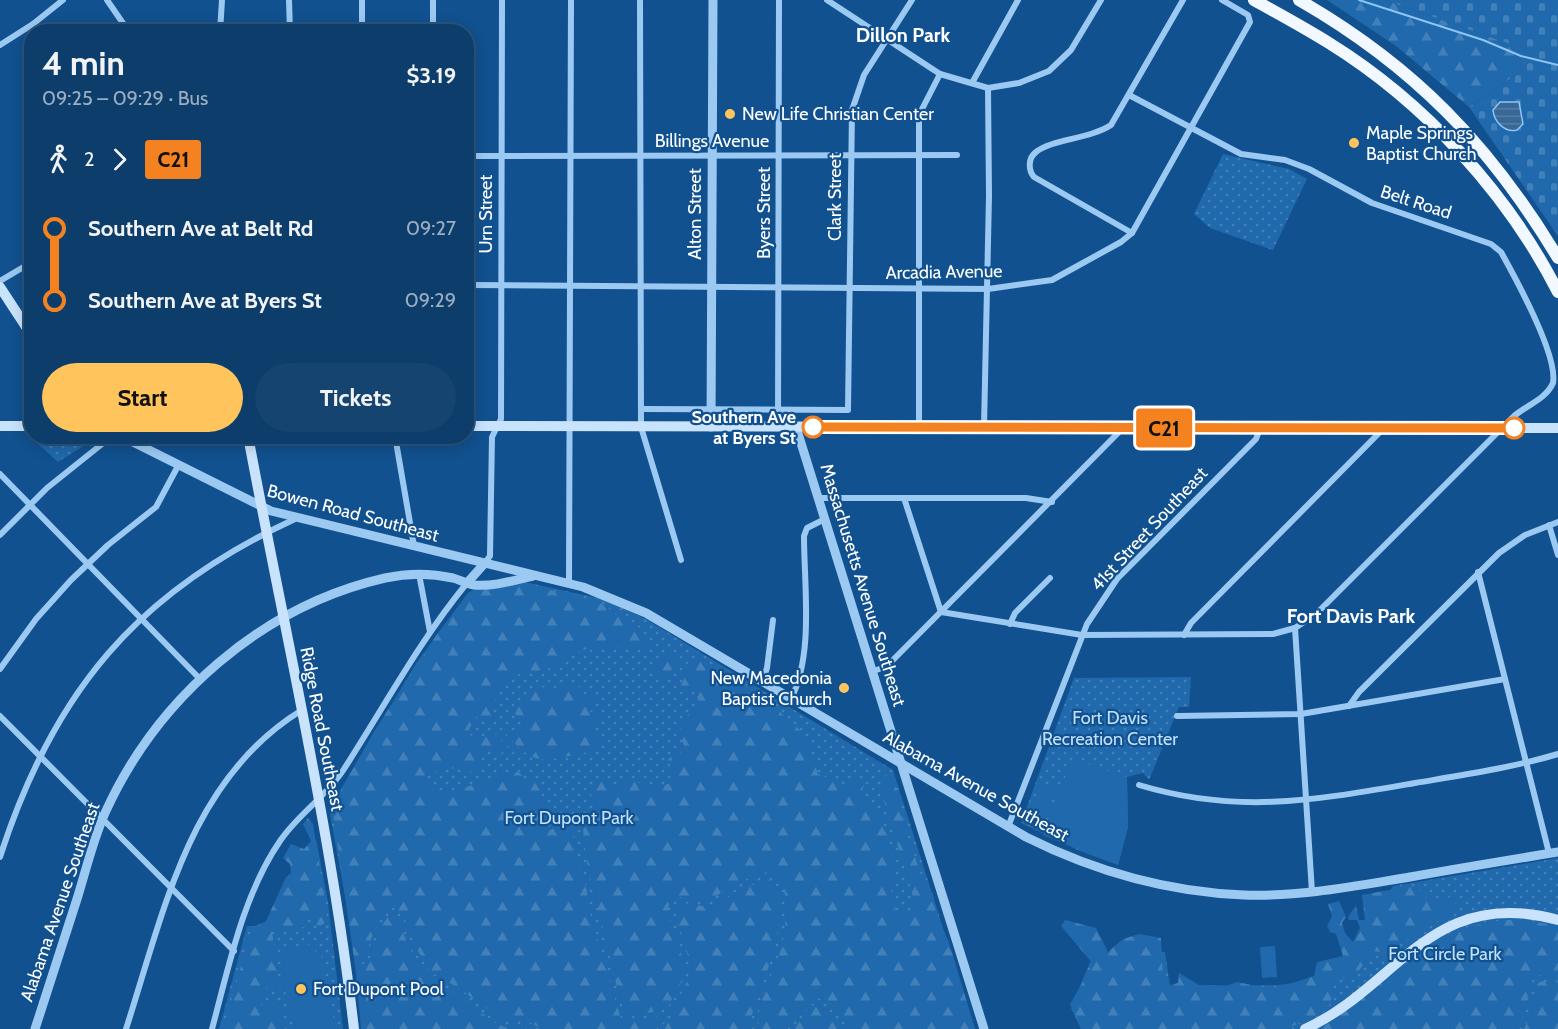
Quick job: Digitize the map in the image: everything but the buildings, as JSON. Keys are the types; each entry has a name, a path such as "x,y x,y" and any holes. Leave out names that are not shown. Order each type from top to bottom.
{"highway":[{"path":"1254,0 1330,43 1413,106 1443,135 1491,190 1534,252 1558,292"},
{"path":"1299,0 1358,36 1434,97 1469,133 1511,184 1558,258"},
{"path":"1534,252 1549,243"}],"main road":[{"path":"0,287 24,324"},
{"path":"0,426 24,426"},
{"path":"474,426 1558,428"},
{"name":"Ridge Road Southeast","path":"250,444 319,798 343,934 354,1029"},
{"path":"1305,1029 1337,1010 1419,944 1451,926 1477,918 1505,914 1531,915 1558,921"}],"street":[{"path":"33,24 63,0"},
{"path":"107,0 124,24"},
{"path":"220,24 222,0"},
{"path":"289,0 290,24"},
{"path":"362,0 362,24"},
{"path":"433,0 433,24"},
{"name":"Urn Street","path":"484,564 490,556 491,438 501,419 502,0"},
{"path":"569,583 571,0"},
{"path":"640,0 641,427 681,560"},
{"name":"Alton Street","path":"711,427 713,0"},
{"name":"Byers Street","path":"778,427 779,0"},
{"path":"827,0 940,74 988,88 1019,83 1048,71 1071,50 1101,0"},
{"name":"Clark Street","path":"778,410 848,410 850,156 853,102 864,75 912,0"},
{"path":"972,83 1018,0"},
{"path":"1132,232 1034,177 1030,172 1029,162 1035,153 1044,148 1106,128 1129,96 1183,0"},
{"name":"Arcadia Avenue","path":"474,285 988,289 1052,280 1121,242 1132,232 1250,22 1248,15 1224,1"},
{"path":"0,45 24,30"},
{"path":"919,427 921,157 919,115 940,74"},
{"path":"984,427 988,289 988,88"},
{"name":"Belt Road","path":"1129,96 1241,154 1285,160 1310,169 1372,203 1478,238 1496,248 1547,336 1557,367 1553,385 1547,392 1517,414 1316,614 1295,628"},
{"name":"Billings Avenue","path":"474,156 921,157 957,155"},
{"path":"0,281 24,267"},
{"path":"641,410 778,410"},
{"name":"Massachusetts Avenue Southeast","path":"796,427 984,1029"},
{"path":"873,671 886,667 1124,428"},
{"name":"41st Street Southeast","path":"1008,827 1082,635 1094,611 1117,579 1256,440 1260,428"},
{"path":"1184,635 1191,623 1384,428"},
{"path":"0,535 30,505 102,444"},
{"name":"Bowen Road Southeast","path":"136,444 263,508 295,519 484,564"},
{"path":"396,444 414,546"},
{"path":"0,669 41,613 87,564 156,507 178,466"},
{"path":"0,474 200,679"},
{"path":"819,498 1026,498 1052,502"},
{"path":"904,498 941,612"},
{"path":"0,857 18,804 39,755 85,681 141,618 199,571 235,548 295,519"},
{"path":"791,699 800,680 804,648 804,536 807,528 825,519"},
{"path":"1349,706 1359,692 1478,572 1515,541 1558,522"},
{"path":"1549,525 1558,555"},
{"path":"212,1029 234,951 267,863 287,831 344,770 430,632 484,564"},
{"name":"Alabama Avenue Southeast","path":"484,564 569,583 607,595 639,609 1008,827 1074,859 1154,883 1223,894 1312,892 1553,853"},
{"path":"1478,572 1526,763 1553,853"},
{"path":"419,574 430,632"},
{"name":"Alabama Avenue Southeast","path":"35,1029 103,819 123,778 146,742 170,710 200,679 239,646 284,618 357,586 398,575 419,574 477,585 538,575"},
{"path":"1010,624 1015,613 1050,578"},
{"path":"941,612 1082,635 1259,635 1295,628 1312,892"},
{"path":"762,682 767,668 773,620"},
{"path":"1177,716 1301,714 1505,679"},
{"path":"126,1029 171,888 193,831 224,783 264,739 302,710"},
{"path":"0,716 234,951"},
{"path":"1139,784 1179,795 1217,801 1270,804 1306,801 1526,763 1558,754"}],"green space":[{"path":"1327,0 1385,0 1534,52 1517,74 1469,107 1396,46"},
{"path":"1385,0 1558,0 1558,236 1469,107 1517,74 1533,52"},
{"path":"1223,154 1289,169 1307,179 1273,250 1210,228 1194,214"},
{"path":"38,444 87,444 58,462"},
{"name":"Fort Dupont Park","path":"524,582 603,599 646,619 893,770 975,1029 361,1029 353,939 329,809 417,662 470,593"},
{"path":"525,584 592,600 606,606 629,626 643,628 644,638 650,646 586,649 570,655 548,669 515,675 498,690 489,723 476,717 469,729 470,735 477,739 493,732 513,753 500,754 490,750 481,758 478,769 473,772 456,768 427,773 423,777 429,782 433,791 444,792 507,773 518,772 522,775 522,781 534,782 541,792 546,811 547,830 551,830 565,816 571,816 575,850 587,891 588,906 620,1016 629,1022 635,1022 664,1014 664,1022 656,1029 542,1029 522,1018 500,1018 457,987 430,972 415,946 405,920 395,907 388,910 377,924 365,957 356,973 333,812 334,802 375,730 435,637 468,593 475,589"},
{"path":"678,653 681,660 665,677 656,674 654,668 661,655"},
{"path":"692,659 711,665 768,696 782,714 799,729 808,744 818,774 846,785 858,777 865,781 862,792 878,815 889,840 894,868 890,896 897,899 895,911 910,916 915,909 912,893 881,790 884,776 889,773 893,775 908,837 925,886 933,893 936,915 949,942 975,1029 848,1029 834,1006 826,1000 818,999 802,1007 787,1029 760,1029 759,1010 779,954 785,924 784,889 779,876 772,871 741,881 711,899 697,900 680,897 670,901 667,913 684,962 682,981 667,1009 628,1017 619,995 594,893 583,829 596,820 597,809 590,792 599,783 613,779 612,787 615,789 629,781 663,786 672,782 674,776 668,760 672,755 686,751 680,735 681,722 699,702 695,691 685,694 679,689 685,677 680,672"},
{"name":"Fort Davis Recreation Center","path":"1191,677 1189,707 1179,707 1149,780 1143,773 1127,777 1128,827 1118,865 1080,851 1021,823 1074,678"},
{"path":"562,685 580,687 584,696 591,697 596,705 590,712 592,716 595,716 597,709 601,711 601,721 591,727 600,732 598,746 589,752 554,759 538,759 530,756 506,734 508,732 517,736 528,720 513,713 512,707 541,687 553,689"},
{"path":"1072,759 1127,777 1128,827 1118,865 1043,835"},
{"path":"1041,782 1057,788 1044,820 1028,815"},
{"path":"308,818 313,824 327,913 326,922 320,926 314,924 311,916 304,916 304,927 272,932 280,988 276,990 265,987 261,1005 266,1007 275,1003 284,1016 285,1029 223,1029 252,928 266,921 286,877 291,873 290,864 283,858 291,844 304,849 311,841 303,824"},
{"path":"316,839 328,902 343,1029 219,1029 247,926 264,926"},
{"name":"Fort Circle Park","path":"1558,858 1558,1029 1081,1029 1071,1008 1090,962 1129,946 1165,952 1170,986 1278,985 1327,979 1355,943 1393,886"},
{"path":"774,879 779,896 778,931 769,967 751,1018 752,1029 665,1029 690,975 690,963 673,906 684,903 713,908 741,888"},
{"path":"1411,886 1433,903 1452,896 1457,901 1444,917 1406,940 1390,953 1373,951 1358,972 1335,982 1330,1004 1324,1011 1287,1029 1083,1029 1070,1004 1093,964 1061,926 1065,920 1096,928 1108,952 1123,939 1139,934 1161,938 1163,983 1166,986 1178,983 1179,973 1199,985 1226,986 1237,982 1261,987 1280,987 1314,976 1317,962 1343,956 1336,934 1330,932 1327,926 1332,916 1328,904 1339,901 1346,917 1342,923 1345,933 1353,942 1360,928 1357,920 1349,920 1348,917 1356,905 1359,920 1365,920 1362,895"},
{"path":"390,915 395,915 412,953 432,980 458,995 494,1022 504,1027 520,1026 527,1029 362,1029 357,980 368,965 380,930"},
{"path":"1503,920 1524,920 1558,926 1558,981 1541,974 1531,981 1524,1013 1517,1029 1321,1029 1440,938 1463,928"},
{"name":"Fort Dupont Pool","path":"314,944 316,954 321,954 325,984 317,986 318,994 330,993 335,1029 296,1029 294,1012 288,1013 280,948"},
{"path":"1275,946 1277,977 1262,978 1260,947"},
{"path":"1543,981 1558,988 1558,1029 1524,1029 1538,983"},
{"path":"815,1004 829,1012 840,1029 794,1029 807,1010"}],"shaded area":[{"path":"1500,102 1519,102 1523,124 1517,130 1504,128 1495,119 1493,110"}],"waterway":[{"path":"1359,0 1483,40 1521,56 1558,65"}],"bus line":[{"name":"C21","path":"813,427 1514,428"}],"place":[{"name":"New Life Christian Center","path":"730,114"},
{"name":"Maple Springs Baptist Church","path":"1354,143"},
{"name":"Southern Ave at Byers St","path":"813,427"},
{"name":"New Macedonia Baptist Church","path":"844,688"},
{"name":"Fort Dupont Pool","path":"301,989"}],"district":[{"name":"Dillon Park","path":"903,35"},
{"name":"Fort Davis Park","path":"1351,616"}]}
